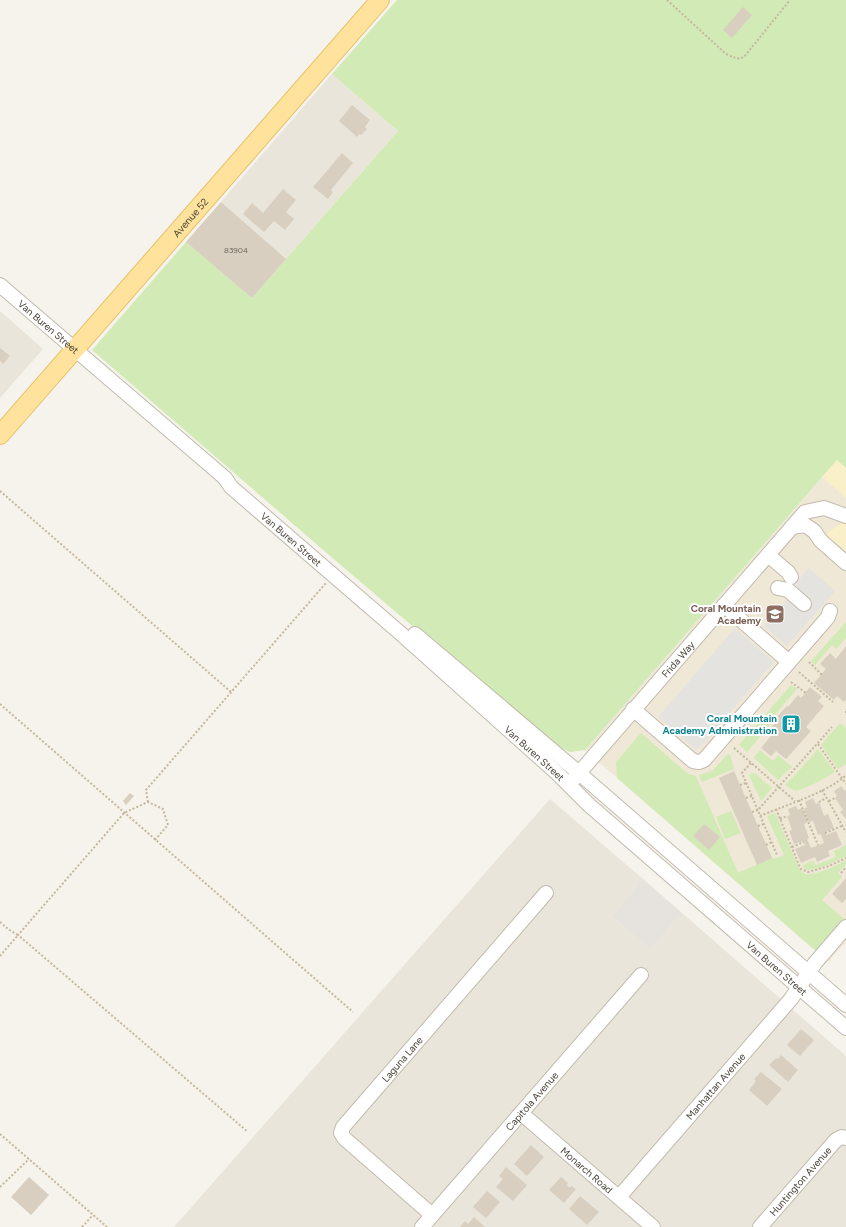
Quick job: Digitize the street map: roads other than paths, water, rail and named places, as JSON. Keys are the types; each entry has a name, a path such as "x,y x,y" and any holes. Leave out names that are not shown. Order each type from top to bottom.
{"main road":[{"name":"Avenue 52","path":"0,435 380,0"}],"street":[{"name":"Van Buren Street","path":"0,285 225,478 231,487 333,575 568,784 589,805 846,1028"},
{"name":"Van Buren Street","path":"225,478 236,482 247,491 581,770 641,827 846,1006"},
{"name":"Frida Way","path":"568,784 805,512 824,508 846,516"},
{"path":"792,527 805,525 814,531 822,541 846,563"},
{"path":"768,555 792,577"},
{"path":"778,588 788,590 804,604"},
{"path":"724,605 789,662"},
{"path":"633,709 693,761 699,762 704,760 824,623 830,611"},
{"name":"Laguna Lane","path":"432,1215 344,1138 342,1133 343,1127 546,893"},
{"name":"Manhattan Avenue","path":"619,1198 791,1000 815,963 846,927"},
{"name":"Capitola Avenue","path":"422,1227 641,975"},
{"name":"Monarch Road","path":"521,1113 653,1227"},
{"name":"Huntington Avenue","path":"760,1227 831,1145 836,1140 844,1138"}],"place":[{"name":"Coral Mountain Academy","path":"775,614"},
{"name":"Coral Mountain Academy Administration","path":"791,724"}]}
